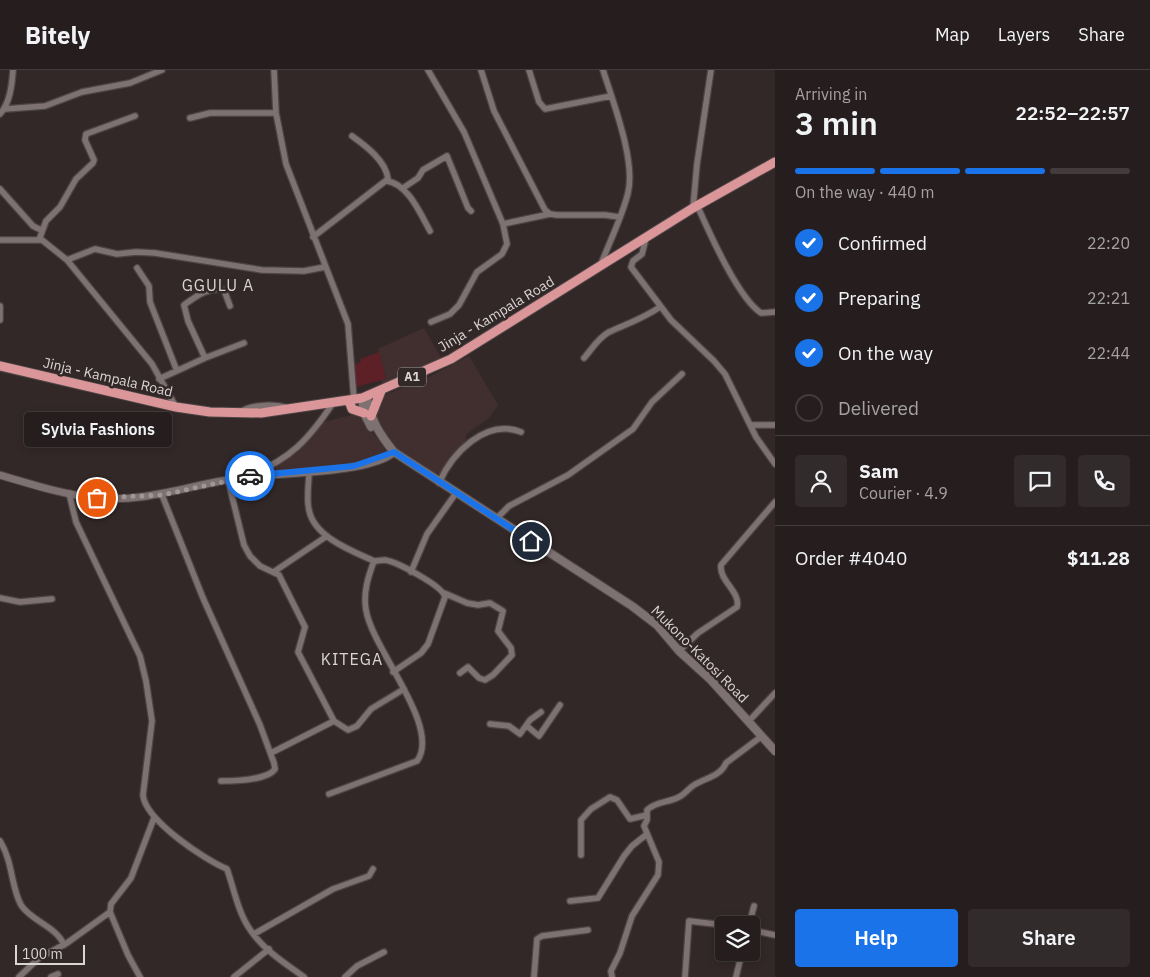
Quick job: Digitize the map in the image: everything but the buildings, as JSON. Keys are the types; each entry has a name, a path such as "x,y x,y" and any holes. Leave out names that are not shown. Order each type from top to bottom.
{"highway":[{"name":"Jinja - Kampala Road","path":"0,366 176,407 236,414 295,409 358,399 381,391 451,359 695,207 775,162"},
{"path":"358,399 352,409 368,415 381,391"}],"main road":[{"name":"Mukono-Katosi Road","path":"358,399 368,415 378,439 395,454 632,606 657,625 679,651 710,678 775,751"}],"street":[{"path":"0,114 5,109 13,70"},
{"path":"274,70 276,113 286,164 313,238 348,324 358,399"},
{"path":"428,70 464,132 503,224 507,244 502,254 477,272 454,309 431,322"},
{"path":"481,70 494,111 533,183 538,199 550,214"},
{"path":"529,70 540,102 545,109 611,96"},
{"path":"600,266 628,193 630,173 628,156 603,70"},
{"path":"711,70 696,164 695,207 750,303 761,313 775,312"},
{"path":"5,109 45,106 82,92 130,83 159,71"},
{"path":"190,118 210,113 276,113"},
{"path":"39,240 41,230 69,193 76,179 93,163 94,160 85,140 86,134 135,116"},
{"path":"352,136 376,157 386,172 387,181"},
{"path":"403,188 418,178 423,170 447,156 471,212"},
{"path":"313,238 387,181 394,182 403,188 430,231"},
{"path":"0,189 33,226 41,230"},
{"path":"503,224 550,214 605,215 619,218"},
{"path":"646,238 642,254 633,261 631,267 684,335 714,361 725,374 751,425 775,464"},
{"path":"0,240 39,240 53,247 67,260 152,364 176,407"},
{"path":"67,260 95,249 117,254 155,253 262,270 304,271 325,267"},
{"path":"137,268 149,286 150,302 177,371"},
{"path":"205,358 188,322 184,305 202,293 220,289 224,290 230,306"},
{"path":"0,306 0,320"},
{"path":"584,358 596,342 608,333 646,317 660,306"},
{"path":"160,379 205,358 244,343"},
{"path":"497,518 509,506 568,476 633,429 652,402 682,374"},
{"path":"245,477 276,464 293,452 316,428 333,404"},
{"path":"751,425 775,425"},
{"path":"439,483 451,460 464,446 475,439 502,428 521,432"},
{"path":"0,476 97,498 162,495 245,477 354,466 395,454"},
{"path":"309,472 309,512 311,518 327,536 374,562 386,560 412,572 444,593 467,603 497,606 503,611 498,631 511,648 512,655 493,675 485,680 479,678 468,666 460,673"},
{"path":"228,480 244,545 250,556 260,566 275,571 286,588 305,628 298,652 334,721 348,730 357,726 371,709 404,689"},
{"path":"69,493 76,522 142,661 152,721 144,799 154,818 181,840 227,869 240,910 254,934 269,949 304,977"},
{"path":"412,572 427,534 456,494"},
{"path":"162,495 203,598 231,656 271,753 275,769 273,772 247,780 221,781"},
{"path":"679,651 698,633 737,607 737,598 722,576 721,565 775,502"},
{"path":"275,571 327,536"},
{"path":"330,794 384,772 410,765 420,757 422,731 417,715 370,626 365,609 365,594 374,562"},
{"path":"393,672 421,653 428,644 444,603 444,593"},
{"path":"0,598 20,602 52,598"},
{"path":"749,721 775,693"},
{"path":"527,726 539,736 560,705"},
{"path":"490,724 509,726 520,734 530,720 541,712"},
{"path":"271,753 334,721"},
{"path":"612,977 611,970 620,953 632,916 658,875 659,862 644,826 647,810 652,806 680,797 694,785 724,769 726,764 762,736"},
{"path":"580,855 581,820 590,809 610,796 617,800 630,819 647,815"},
{"path":"140,977 128,955 110,912 111,904 131,878 154,818"},
{"path":"570,901 598,898 628,851 647,834"},
{"path":"0,841 11,864 23,907 45,924 64,945"},
{"path":"254,934 333,890 369,876 373,869"},
{"path":"751,916 754,906"},
{"path":"23,975 39,958 64,945 110,912"},
{"path":"685,977 689,921 715,924"},
{"path":"534,977 536,939 542,936 588,930"},
{"path":"760,932 775,935"},
{"path":"234,977 269,949"},
{"path":"345,977 357,966 384,952"},
{"path":"736,977 740,961"},
{"path":"51,977 58,974"}],"shaded area":[{"path":"424,328 443,361 383,385 381,380 386,378 378,349"},
{"path":"379,352 386,379 352,388 350,384 350,366 361,362 360,359"},
{"path":"469,356 498,405 489,418 469,432 465,437 468,442 434,480 410,464 381,434 369,404 377,398 425,379"},
{"path":"360,413 366,425 391,455 351,466 253,475 285,459 320,423"}],"way so far":[{"path":"97,498 162,495 250,476"}],"place":[{"name":"Sylvia Fashions","path":"97,498"}],"district":[{"name":"GGULU A","path":"218,285"},
{"name":"KITEGA","path":"352,659"}],"route":[{"path":"250,476 268,476 354,466 372,462 392,455 394,452 425,474 531,541"}]}
